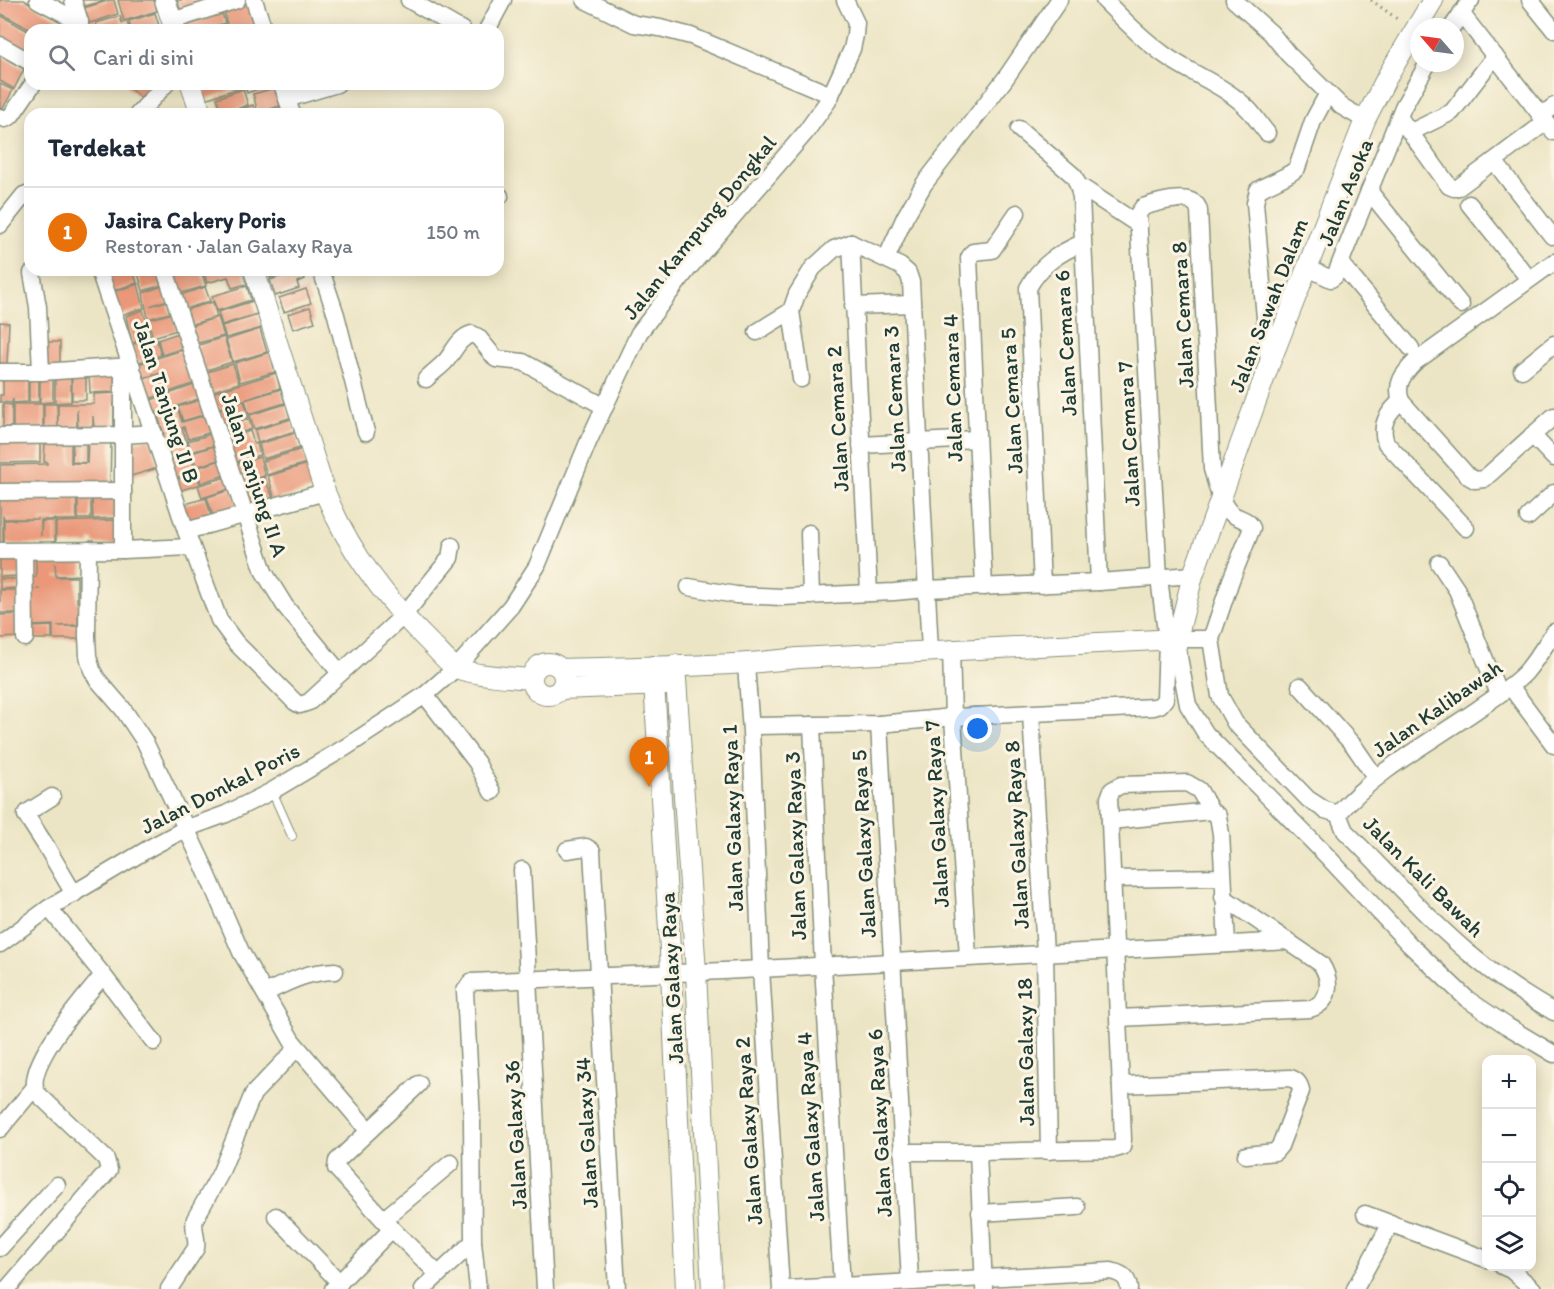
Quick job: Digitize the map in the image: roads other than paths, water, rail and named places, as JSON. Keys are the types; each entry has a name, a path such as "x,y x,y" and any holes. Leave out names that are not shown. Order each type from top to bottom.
{"street":[{"path":"38,0 74,24"},
{"path":"73,0 77,24"},
{"path":"165,0 172,24"},
{"path":"178,24 237,0"},
{"path":"254,0 262,24"},
{"path":"409,0 451,24"},
{"path":"491,24 503,0"},
{"path":"585,0 634,24 691,36 831,95"},
{"name":"Jalan Kampung Dongkal","path":"456,668 511,606 537,566 639,333 688,269 805,133 831,95 852,49 855,35 856,23 845,0"},
{"path":"886,259 905,217 924,184 1005,79 1059,0"},
{"path":"1104,0 1146,42 1238,100 1267,133"},
{"path":"1234,0 1271,33 1288,54 1341,106 1365,120"},
{"name":"Jalan Sawah Dalam","path":"1188,639 1193,575 1226,506 1269,365 1316,272 1365,120 1433,0"},
{"path":"1530,0 1554,30"},
{"path":"1461,13 1549,119 1494,161 1552,236"},
{"path":"0,45 24,59"},
{"path":"1411,132 1452,112 1495,56"},
{"name":"Jalan Asoka","path":"1316,272 1330,279 1335,276 1399,117 1423,72"},
{"path":"0,117 5,119 11,116 29,90"},
{"path":"144,108 160,90"},
{"path":"193,90 199,108"},
{"path":"287,99 317,90"},
{"path":"1269,365 1255,203 1258,190 1293,173 1298,168 1313,121 1328,93"},
{"name":"Jalan Asoka","path":"1399,117 1449,186 1459,187 1494,161"},
{"path":"1019,129 1074,176 1078,185 1138,225"},
{"name":"Jalan Cemara 6","path":"1078,185 1082,216 1100,582"},
{"path":"1369,191 1461,305"},
{"path":"0,225 24,195"},
{"name":"Jalan Cemara 8","path":"1138,225 1140,210 1149,205 1181,200 1195,202 1198,205 1212,469 1226,506"},
{"path":"1468,204 1529,279"},
{"name":"Jalan Cemara 4","path":"984,587 969,258 973,252 992,250 1017,213"},
{"name":"Jalan Cemara 7","path":"1138,225 1159,578 1188,639"},
{"path":"801,379 791,311 797,294 813,268 834,249 851,243"},
{"name":"Jalan Cemara 3","path":"851,243 886,259 908,273 911,282 930,651"},
{"name":"Jalan Cemara 2","path":"851,243 869,593"},
{"name":"Jalan Cemara 5","path":"1042,585 1028,288 1047,262 1082,243"},
{"path":"1554,262 1415,362 1399,383 1398,392 1401,400 1468,476 1475,480 1484,478 1554,416"},
{"path":"1341,264 1411,348"},
{"path":"33,276 38,308 41,372"},
{"name":"Jalan Tanjung II B","path":"101,276 127,366 154,433 191,547 219,620 226,631 295,702 300,705 309,702 402,616 450,558 452,546"},
{"name":"Jalan Tanjung II A","path":"167,276 269,585 340,673"},
{"path":"256,276 325,492 334,514 364,567 402,616 456,668 484,674 532,679"},
{"path":"323,276 336,315 366,432"},
{"path":"853,306 912,304"},
{"path":"757,332 791,311"},
{"path":"426,379 446,361 458,343 472,334 478,337 496,359 523,362 605,407"},
{"path":"1522,370 1554,344"},
{"path":"0,372 41,372 127,366 122,435 123,550"},
{"path":"1401,400 1383,426 1382,434 1386,443 1466,528"},
{"path":"0,436 154,433"},
{"path":"1532,435 1554,458"},
{"path":"861,445 976,439"},
{"path":"0,492 123,491"},
{"path":"186,531 325,492"},
{"path":"1527,517 1554,493"},
{"path":"1226,506 1250,523 1251,532 1231,580 1188,639 1179,657 1188,705 1206,734 1326,855 1409,944 1467,999 1554,1054"},
{"path":"809,533 811,596"},
{"path":"0,551 191,547"},
{"path":"88,550 88,656 96,679 123,709 144,742 202,862 241,952 297,1048 368,1130"},
{"path":"24,551 25,638"},
{"path":"1438,563 1457,590 1505,690 1554,745"},
{"path":"689,587 736,595 782,597 1100,582 1193,575"},
{"name":"Jalan Kalibawah","path":"1338,814 1352,798 1376,778 1505,690 1524,674 1554,632"},
{"path":"706,666 676,685 561,689 549,695 541,693 534,687 532,679 534,671 540,665 548,663 562,669 746,665 798,658 930,651 952,659 1188,639"},
{"path":"751,726 879,724 953,717 1154,707 1160,705 1165,699 1188,639"},
{"name":"Jalan Kali Bawah","path":"1188,639 1235,723 1308,800 1325,810 1338,814 1345,831 1478,961 1554,1012"},
{"name":"Jalan Galaxy Raya 7","path":"952,659 953,717 968,957"},
{"name":"Jalan Galaxy Raya","path":"675,665 696,972 712,1289"},
{"name":"Jalan Galaxy Raya 1","path":"746,665 751,726 760,969"},
{"name":"Jalan Galaxy Raya","path":"653,666 686,1289"},
{"name":"Jalan Donkal Poris","path":"0,944 50,908 153,846 185,829 226,814 272,791 346,747 425,695 456,668"},
{"path":"561,689 564,678 562,669"},
{"path":"1300,686 1354,746 1376,778"},
{"path":"425,695 477,763 492,792"},
{"name":"Jalan Galaxy Raya 8","path":"1031,714 1045,953"},
{"name":"Jalan Galaxy Raya 5","path":"879,724 893,962"},
{"name":"Jalan Galaxy Raya 3","path":"813,725 823,966"},
{"path":"902,1152 1049,1151 1122,1147 1124,1139 1109,798 1112,790 1121,785 1187,783 1199,790 1211,812 1218,816 1220,823 1227,944"},
{"path":"52,797 26,815 74,894"},
{"path":"1110,821 1211,812"},
{"name":"Jalan Galaxy 34","path":"567,850 586,847 592,851 617,1289"},
{"name":"Jalan Galaxy 36","path":"522,870 545,1289"},
{"path":"1113,879 1222,877"},
{"path":"1119,1018 1310,1009 1318,1006 1327,993 1329,985 1321,964 1223,897"},
{"path":"50,908 154,1042"},
{"path":"478,1289 473,1242 472,1120 465,991 471,981 823,966 1289,940"},
{"name":"Jalan Galaxy 18","path":"1045,953 1049,1151"},
{"name":"Jalan Galaxy Raya 6","path":"893,962 910,1282"},
{"name":"Jalan Galaxy Raya 4","path":"823,966 842,1286"},
{"name":"Jalan Galaxy Raya 2","path":"760,969 781,1289"},
{"path":"265,993 299,976 317,971 335,970"},
{"path":"7,1289 109,1170 106,1160 34,1088 35,1072 55,1037 103,975"},
{"path":"169,1289 196,1248 193,1224 219,1174 249,1101 265,1079 297,1048"},
{"path":"1121,1085 1290,1078 1297,1081 1301,1091 1280,1146 1275,1152 1246,1155"},
{"path":"419,1084 341,1155 336,1168 438,1274"},
{"path":"0,1129 7,1111 34,1088"},
{"path":"978,1152 984,1284"},
{"path":"276,1216 337,1287 388,1224 451,1163"},
{"path":"0,1248 57,1185"},
{"path":"980,1213 1077,1207"},
{"path":"1365,1214 1482,1257"},
{"path":"1355,1289 1391,1223"},
{"path":"423,1289 473,1242"},
{"path":"788,1289 910,1282 984,1284 1111,1271 1125,1277 1129,1289"},
{"path":"1511,1271 1533,1289"}],"lane":[{"path":"272,791 292,836"}],"place":[{"name":"Jasira Cakery Poris","path":"649,787"}]}
